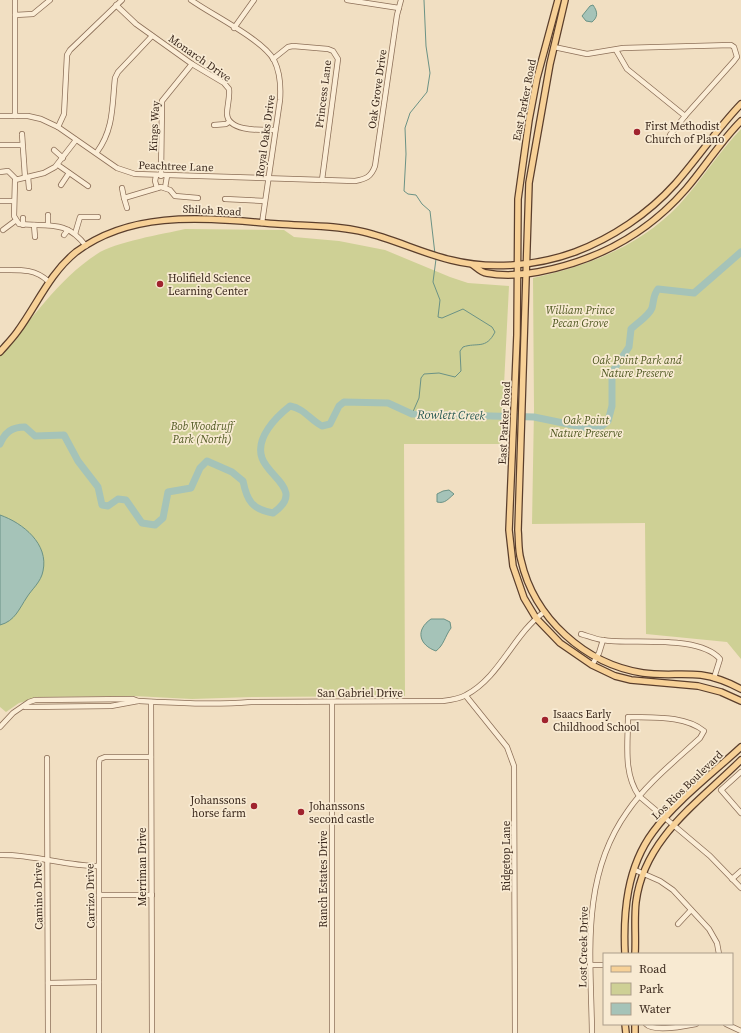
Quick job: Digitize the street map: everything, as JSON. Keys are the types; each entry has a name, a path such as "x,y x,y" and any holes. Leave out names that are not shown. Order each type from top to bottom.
{"main road":[{"name":"East Parker Road","path":"558,0 545,45 536,85 518,199 517,358 509,530 515,574 524,598 536,618 560,643 592,665 615,676 631,680 698,686 721,692 741,701"},
{"name":"East Parker Road","path":"565,0 554,47 535,146 528,201 525,358 518,530 520,560 533,593 544,612 569,639 596,658 634,672 654,675 700,675 714,678 741,689"},
{"path":"545,45 554,47"},
{"name":"Shiloh Road","path":"0,352 17,331 48,281 67,260 86,246 106,235 127,227 163,220 219,220 361,231 393,239 443,258 473,265 527,264 576,252 629,224 652,206 675,184 697,155 741,104"},
{"name":"Shiloh Road","path":"473,265 485,273 527,274 581,261 620,243 646,226 662,213 687,188 706,162 741,120"},
{"path":"526,144 535,146"},
{"path":"697,155 706,162"},
{"path":"509,530 518,530"},
{"path":"515,574 524,571"},
{"name":"Los Rios Boulevard","path":"625,953 626,905 628,889 645,845 653,831 666,817 741,747"},
{"name":"Los Rios Boulevard","path":"635,953 636,902 644,874 654,849 674,824 741,760"}],"street":[{"path":"15,0 15,116"},
{"path":"15,15 33,14 50,0"},
{"path":"58,126 64,114 67,56 70,50 122,0"},
{"name":"Royal Oaks Drive","path":"192,0 260,46 273,59 280,78 281,88 276,130 262,223"},
{"path":"234,28 254,0"},
{"path":"347,0 399,8"},
{"name":"Oak Grove Drive","path":"367,178 373,172 375,166 401,0"},
{"name":"Monarch Drive","path":"116,5 126,16 152,36 192,64 224,83 229,89 227,116 229,122"},
{"path":"97,152 109,132 113,111 115,78 118,72 152,36"},
{"path":"554,47 579,54 623,48 731,45 734,47 737,56 734,61 670,135"},
{"name":"Princess Lane","path":"273,59 288,47 293,46 328,49 333,52 338,59 322,180"},
{"path":"616,50 627,69 685,116"},
{"name":"Kings Way","path":"161,187 155,180 159,176 162,101 192,64"},
{"name":"Peachtree Lane","path":"0,116 41,119 58,126 118,168 135,174 159,176 355,181 367,178"},
{"path":"214,125 226,124 229,122 238,128 276,130"},
{"path":"22,134 26,177 29,188"},
{"path":"16,179 44,173 58,165 76,140"},
{"path":"0,145 22,145"},
{"path":"54,150 63,158"},
{"path":"58,165 88,186"},
{"path":"0,172 8,171 16,179"},
{"path":"61,185 69,173"},
{"path":"161,187 167,176"},
{"path":"15,221 13,200 14,184 16,179"},
{"path":"124,198 161,187 170,190 175,196 198,198"},
{"path":"122,188 127,208"},
{"path":"225,199 265,201"},
{"path":"0,201 13,200"},
{"path":"48,214 48,225"},
{"path":"75,234 80,217 98,217"},
{"path":"23,218 23,225"},
{"path":"15,221 23,225 48,225 68,230 75,234 86,246"},
{"path":"3,230 15,221"},
{"path":"34,225 35,238"},
{"path":"64,235 68,230"},
{"path":"0,270 31,271 40,274 48,281"},
{"name":"San Gabriel Drive","path":"25,707 111,706 138,701 188,704 230,704 250,702 443,701 466,696 488,678 521,634 544,612"},
{"path":"581,634 603,640 679,642 694,646 709,651 720,659 714,678"},
{"path":"592,665 603,640"},
{"name":"Ridgetop Lane","path":"466,696 507,747 514,766 515,1033"},
{"name":"San Gabriel Drive","path":"0,727 13,713 25,707 29,702 44,699 133,698 138,701"},
{"name":"Merriman Drive","path":"151,702 152,1033"},
{"name":"Ranch Estates Drive","path":"332,702 332,1033"},
{"name":"Lost Creek Drive","path":"592,1033 591,916 596,878 608,845 617,826 639,796 700,738 704,732 698,727 684,721 628,717 628,769 630,782 639,796"},
{"name":"Carrizo Drive","path":"99,1033 98,866 100,759 105,757 151,758"},
{"name":"Camino Drive","path":"48,758 46,859 48,1033"},
{"path":"741,772 721,790 741,813"},
{"path":"639,796 666,817 710,856 741,888"},
{"path":"0,855 15,855 46,859 72,866 98,866"},
{"path":"635,870 673,890 714,937 719,953"},
{"path":"732,879 741,871"},
{"path":"99,895 152,895"},
{"path":"678,924 691,910"},
{"path":"591,965 603,965"},
{"path":"48,983 99,982"},
{"path":"646,1025 681,1027 691,1025"},
{"path":"728,1025 741,1031"}],"green space":[{"name":"Oak Point Park and Nature Preserve","path":"741,129 741,659 727,642 646,634 645,523 532,524 534,409 533,278 574,267 593,260 630,243 647,232 679,205"},
{"name":"Bob Woodruff Park (North)","path":"185,229 284,230 294,237 339,241 385,250 468,283 509,286 501,444 404,444 405,696 192,699 134,696 41,697 19,703 6,712 0,707 0,356 57,288 83,264 97,254 127,242"}],"water":[{"path":"593,5 596,10 596,16 592,22 586,21 582,16 590,6"},
{"path":"449,490 454,494 444,502 437,502 437,494"},
{"path":"0,515 17,523 32,536 42,552 44,561 42,575 19,610 13,618 0,625"},
{"path":"431,619 444,619 450,622 451,628 441,646 436,651 426,645 421,637 423,628"}],"waterway":[{"path":"424,0 426,46 430,73 427,92 410,113 405,128 406,154 404,191 408,194 416,195 422,204 430,211 435,254"},
{"name":"Rowlett Creek","path":"0,444 7,433 20,427 25,427 35,436 64,435 78,461 98,487 102,505 108,506 118,499 126,500 142,523 155,525 163,518 168,492 191,488 200,468 207,461 232,472 243,481 246,494 252,503 260,509 273,513 282,505 286,498 285,491 262,458 261,443 273,422 290,406 300,409 322,426 330,424 339,406 344,402 388,403 412,414 534,417 597,430 608,421 612,406 612,372 629,347 631,329 646,317 652,308 656,291 658,289 694,293 741,252"},
{"path":"412,414 419,398 421,378 424,374 439,373 455,377 461,371 460,351 463,347 485,343 492,338 495,332 492,327 463,309 442,318 438,317 440,300 433,282 436,259"}],"place":[{"name":"First Methodist Church of Plano","path":"637,132"},
{"name":"Holifield Science Learning Center","path":"160,284"},
{"name":"Isaacs Early Childhood School","path":"545,720"},
{"name":"Johanssons horse farm","path":"254,806"},
{"name":"Johanssons second castle","path":"301,812"}],"park label":[{"name":"William Prince Pecan Grove","path":"580,316"},
{"name":"Oak Point Nature Preserve","path":"586,426"}]}
